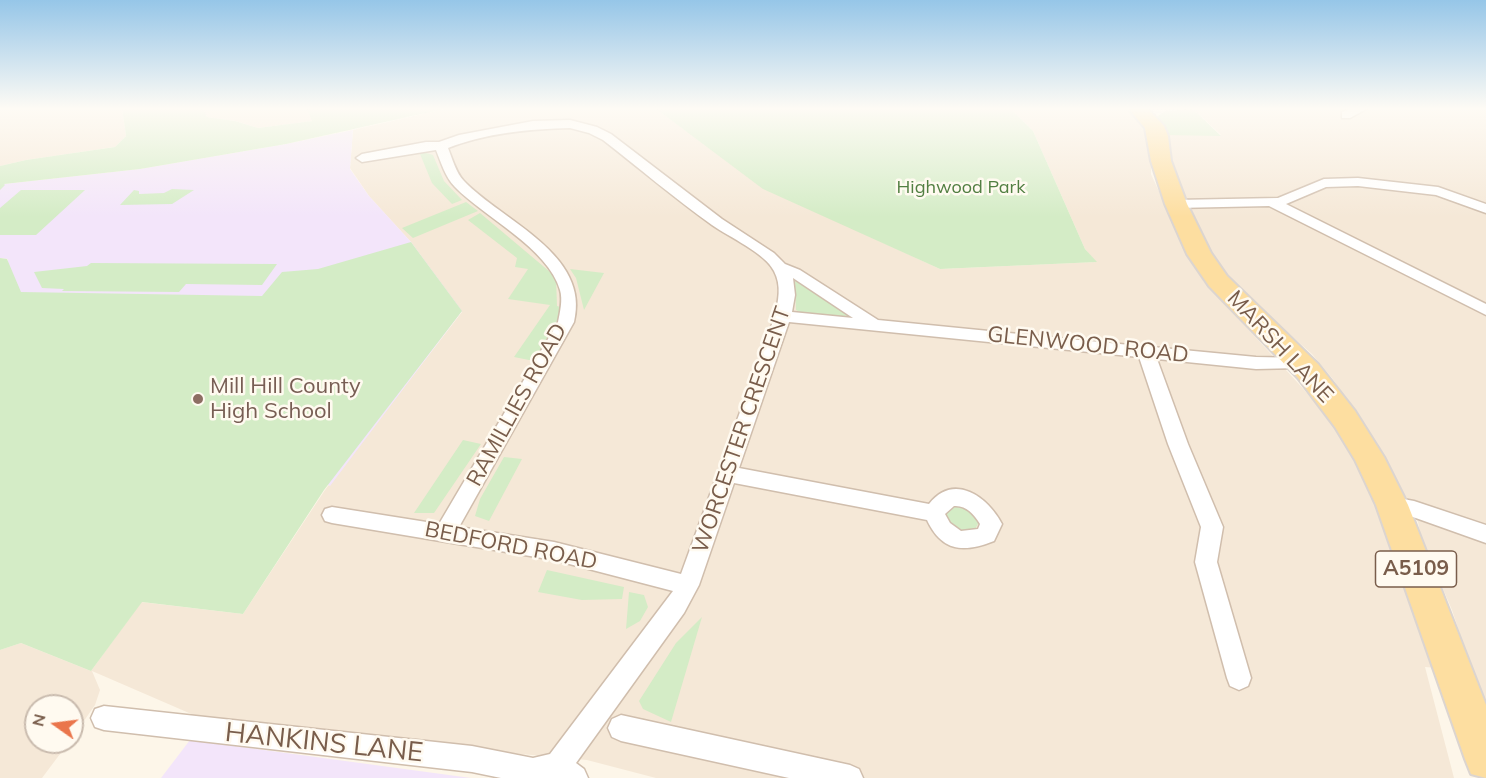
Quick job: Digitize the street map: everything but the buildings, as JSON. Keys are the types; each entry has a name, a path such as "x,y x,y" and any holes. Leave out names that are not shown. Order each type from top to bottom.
{"main road":[{"name":"MARSH LANE","path":"1159,144 1161,161 1176,204 1199,254 1218,281 1324,390 1361,443 1392,505 1486,759"}],"street":[{"path":"362,158 445,144"},
{"path":"616,144 717,222 769,256 780,267"},
{"name":"RAMILLIES ROAD","path":"441,146 452,174 459,184 556,267 568,290 570,307 566,322 445,532"},
{"path":"1176,204 1280,202 1324,183 1358,182 1438,191 1486,209"},
{"path":"1271,202 1486,310"},
{"name":"WORCESTER CRESCENT","path":"566,772 688,585 783,316 787,295 786,281 780,267"},
{"name":"GLENWOOD ROAD","path":"780,267 795,273 876,325"},
{"name":"GLENWOOD ROAD","path":"783,316 1144,350 1256,363 1299,362"},
{"path":"1144,350 1178,444 1212,527 1206,562 1239,678"},
{"path":"728,474 934,513"},
{"path":"1392,505 1414,509 1486,534"},
{"name":"BEDFORD ROAD","path":"332,515 554,551 688,585"},
{"name":"HANKINS LANE","path":"104,718 472,759 495,771 566,772"},
{"path":"621,728 850,778"}],"shaded area":[{"path":"0,144 118,144 115,147 0,166"},
{"name":"Mill Hill County High School","path":"284,144 352,144 350,169 369,196 411,242 462,311 330,486 0,304 8,259 0,258 0,188 4,184 140,169"},
{"path":"352,144 705,144 763,187 940,269 1096,262 1085,249 1039,144 1151,144 1151,174 1190,259 1204,282 1345,437 1418,605 1438,668 1425,667 1454,778 656,778 587,760 196,716 92,671 100,690 95,705 84,721 84,694 24,694 24,754 60,754 42,778 0,778 0,650 21,643 91,671 141,602 243,614 325,490 462,312 411,242 369,196 350,168"},
{"path":"1167,144 1486,144 1486,713 1452,610 1421,538 1418,522 1379,447 1332,378 1312,354 1238,289 1221,270 1196,229 1173,169"},
{"path":"190,740 471,778 161,778"}],"green space":[{"path":"118,144 284,144 140,169 4,184 0,190 0,166 115,147"},
{"name":"Highwood Park","path":"703,144 1039,144 1085,249 1097,262 940,269 763,189"},
{"path":"423,152 433,155 444,181 462,200 452,204 432,183 420,154"},
{"path":"172,189 194,190 172,204 120,205 134,190 139,191 139,194 164,193"},
{"path":"21,190 85,190 36,235 0,235 0,208"},
{"path":"466,202 478,211 413,238 402,228"},
{"path":"480,213 556,277 557,306 564,308 534,361 514,357 550,305 508,299 528,269 515,267 517,258 468,220"},
{"name":"Mill Hill County High School","path":"411,242 462,311 324,490 243,614 142,602 91,671 21,643 0,650 0,258 7,259 21,292 262,296 282,272 318,269"},
{"path":"91,263 277,264 262,285 186,284 179,292 62,291 64,289 42,288 34,272 87,266"},
{"path":"570,269 604,273 584,310 576,278"},
{"path":"795,281 846,313 849,318 802,313 796,310"},
{"path":"463,440 481,444 434,513 414,513"},
{"path":"504,457 522,459 489,521 475,516 480,499"},
{"path":"955,506 969,508 979,522 974,531 954,531 944,516 945,511"},
{"path":"547,570 624,587 622,599 582,600 538,592"},
{"path":"629,592 644,595 648,607 640,621 626,629"},
{"path":"702,617 671,722 643,709 639,701 676,643"}],"place":[{"name":"Mill Hill County High School","path":"198,399"}]}
